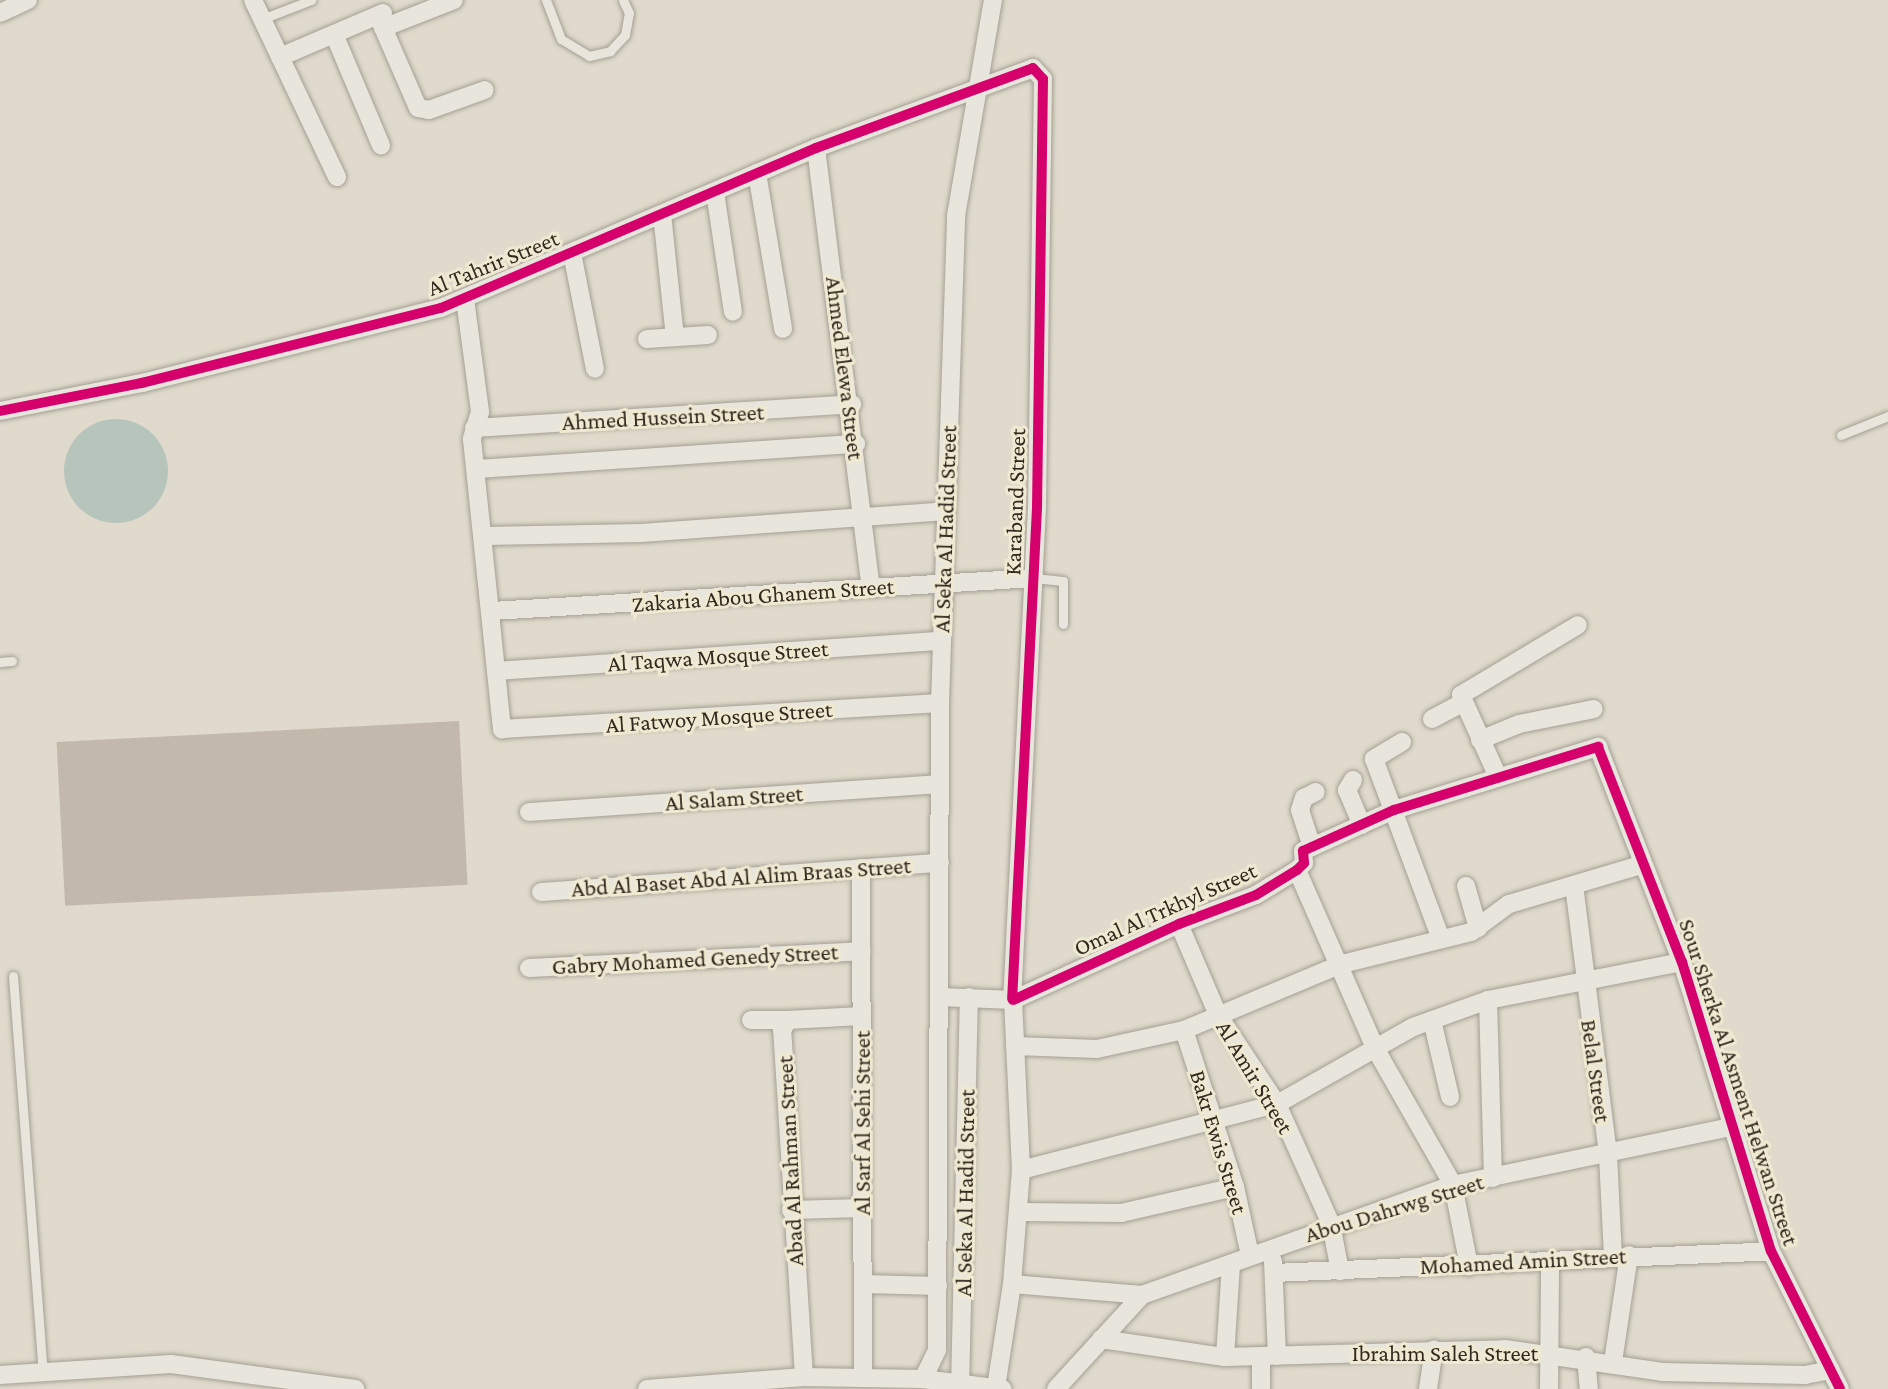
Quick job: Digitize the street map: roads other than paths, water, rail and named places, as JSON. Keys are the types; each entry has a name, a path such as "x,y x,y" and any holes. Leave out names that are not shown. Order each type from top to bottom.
{"street":[{"path":"0,13 28,0"},
{"path":"253,0 337,177"},
{"path":"280,57 334,34 454,0"},
{"name":"Al Seka Al Hadid Street","path":"923,1379 937,1350 941,641 956,216 993,3"},
{"path":"381,19 418,108 429,110 485,90"},
{"path":"334,34 382,145"},
{"name":"Karaband Street","path":"979,85 1025,68 1043,79 1034,578 1013,999"},
{"name":"Al Tahrir Street","path":"0,411 142,383 465,299 816,148 979,85"},
{"name":"Ahmed Elewa Street","path":"816,148 852,404 871,588"},
{"path":"757,173 783,329"},
{"path":"715,192 733,312"},
{"path":"662,214 675,337"},
{"path":"572,253 595,369"},
{"path":"465,299 480,412 474,428 496,671"},
{"path":"647,340 708,335"},
{"name":"Ahmed Hussein Street","path":"474,428 852,404"},
{"path":"477,469 856,444"},
{"path":"485,536 641,533 946,510"},
{"name":"Zakaria Abou Ghanem Street","path":"492,611 1034,578"},
{"path":"1316,792 1304,797 1300,810 1312,847 1394,810 1498,778 1462,703 1463,692 1578,625"},
{"name":"Al Taqwa Mosque Street","path":"496,671 941,641"},
{"name":"Al Fatwoy Mosque Street","path":"496,671 499,726 506,730 940,703"},
{"path":"1432,719 1462,703"},
{"path":"1480,740 1519,724 1594,709"},
{"path":"1402,741 1374,757 1441,939"},
{"name":"Sour Sherka Al Asment Helwan Street","path":"1498,778 1595,747 1682,962 1735,1126 1771,1251 1840,1389"},
{"path":"1353,780 1347,790 1362,825"},
{"name":"Al Salam Street","path":"529,813 939,784"},
{"name":"Omal Al Trkhyl Street","path":"1013,999 1179,924 1256,895 1297,870 1304,863 1302,852 1312,847"},
{"name":"Abd Al Baset Abd Al Alim Braas Street","path":"541,892 940,863"},
{"path":"1015,1046 1097,1049 1184,1030 1342,964 1478,928 1509,904 1641,865"},
{"name":"Al Sarf Al Sehi Street","path":"861,868 863,1378"},
{"path":"1297,870 1342,964 1375,1048 1453,1185 1469,1266"},
{"name":"Belal Street","path":"1574,885 1583,982 1621,1256 1612,1362"},
{"path":"1466,886 1478,928"},
{"name":"Al Amir Street","path":"1179,924 1218,1015 1277,1104 1331,1224 1340,1270"},
{"name":"Gabry Mohamed Genedy Street","path":"529,968 862,951"},
{"path":"1021,1170 1277,1104 1375,1048 1432,1020 1488,1000 1682,962"},
{"path":"940,997 1013,999"},
{"name":"Al Seka Al Hadid Street","path":"960,1386 970,997"},
{"name":"Al Seka Al Hadid Street","path":"999,1388 1012,1284 1021,1170 1013,999"},
{"path":"1488,1000 1493,1178"},
{"path":"751,1020 862,1016"},
{"name":"Abad Al Rahman Street","path":"788,1020 782,1030 791,1210 804,1377"},
{"path":"1432,1020 1450,1097"},
{"name":"Bakr Ewis Street","path":"1184,1030 1235,1187 1250,1255"},
{"name":"Abou Dahrwg Street","path":"1012,1284 1142,1295 1231,1264 1331,1224 1453,1185 1608,1155 1735,1126"},
{"path":"1018,1212 1121,1213 1235,1187"},
{"path":"791,1210 862,1208"},
{"path":"1261,1389 1269,1356 1275,1273 1272,1246"},
{"name":"Mohamed Amin Street","path":"1275,1273 1771,1251"},
{"path":"1549,1389 1550,1262"},
{"path":"1226,1357 1231,1264"},
{"path":"863,1284 938,1286"},
{"name":"Abou Dahrwg Street","path":"1056,1389 1142,1295"},
{"name":"Ibrahim Saleh Street","path":"1101,1339 1226,1357 1434,1349 1548,1352 1662,1372 1733,1381 1831,1370"},
{"path":"1428,1389 1434,1349"},
{"path":"1586,1357 1589,1389"},
{"path":"0,1375 171,1364 254,1381 355,1389"},
{"path":"647,1389 804,1377 863,1378 895,1384 923,1379 960,1386 999,1388"}],"lane":[{"path":"262,19 311,0"},
{"path":"546,0 561,39 589,56 610,51 625,35 628,13 623,0"},
{"path":"1841,435 1888,416"},
{"path":"1034,578 1063,581 1063,624"},
{"path":"0,662 12,662"},
{"path":"13,976 43,1372"}]}
